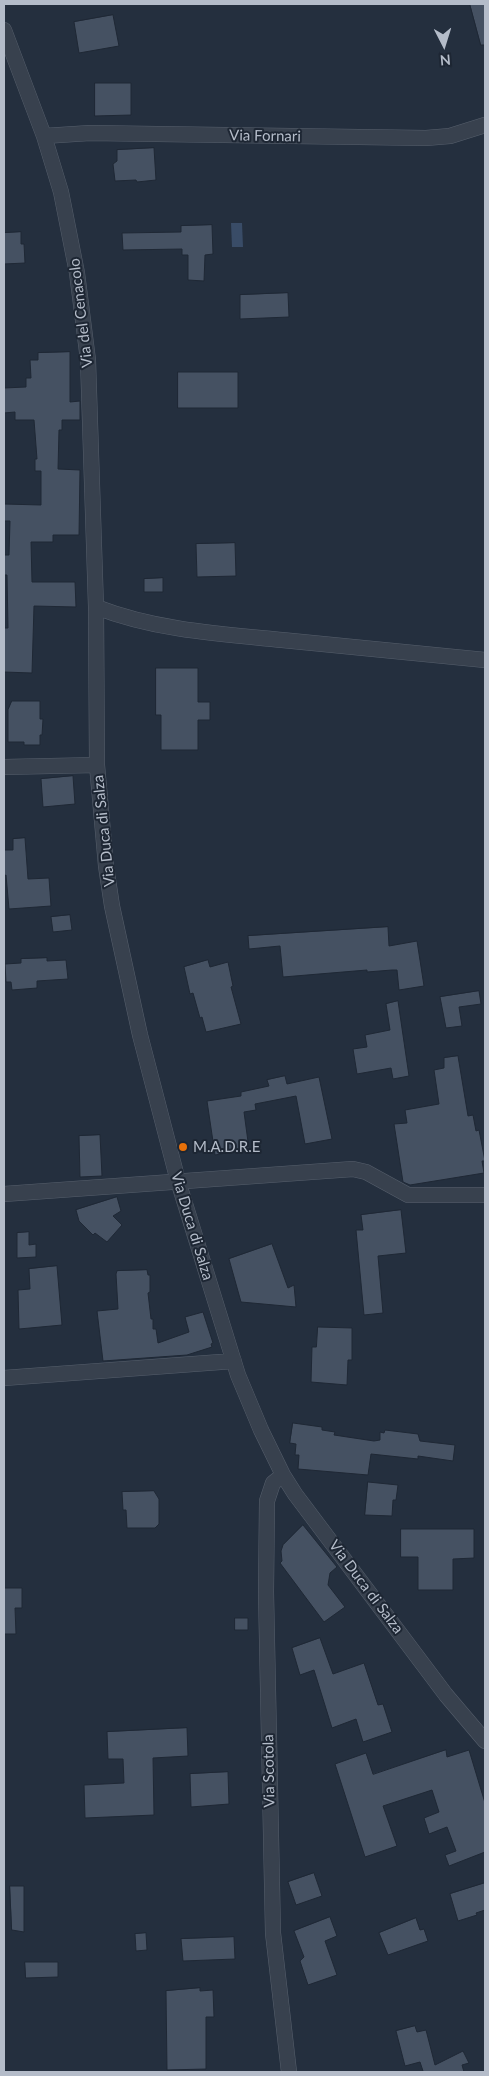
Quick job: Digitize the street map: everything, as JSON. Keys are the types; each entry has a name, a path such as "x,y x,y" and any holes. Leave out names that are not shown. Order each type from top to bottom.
{"street":[{"name":"Via del Cenacolo","path":"4,30 44,136 70,229 88,360 96,607"},
{"name":"Via Fornari","path":"44,136 90,133 426,138 450,136 485,125"},
{"path":"96,607 162,626 234,636 485,660"},
{"name":"Via Duca di Salza","path":"96,607 97,765 106,866 112,906 140,1035 178,1181 234,1361 250,1405 283,1475 446,1695 485,1741"},
{"path":"4,767 97,765"},
{"path":"4,1194 353,1169 366,1172 408,1195 485,1194"},
{"path":"4,1378 234,1361"},
{"name":"Via Scotola","path":"283,1475 274,1483 267,1501 266,1592 273,1933 289,2072"}],"water":[{"path":"231,223 242,223 243,247 232,247"}],"building":[{"path":"470,4 485,4 485,45 481,45"},
{"path":"113,15 119,46 79,53 74,22"},
{"path":"95,83 131,83 131,115 95,116"},
{"path":"154,148 156,180 137,182 136,180 115,181 113,164 117,161 117,150"},
{"path":"212,225 213,254 205,255 204,281 188,280 188,255 182,255 182,249 123,250 122,233 181,232 181,226"},
{"path":"21,232 21,244 24,244 25,263 4,264 4,233"},
{"path":"288,293 289,317 240,319 240,295"},
{"path":"70,352 70,402 80,401 80,420 62,420 62,430 59,430 58,469 80,470 79,535 53,535 53,542 31,542 32,582 75,582 76,607 34,606 32,673 4,672 4,628 8,628 7,575 4,575 4,555 9,555 10,521 4,521 4,504 41,505 41,471 35,471 35,459 37,459 34,420 15,420 15,412 4,413 4,388 26,387 26,378 31,378 30,360 38,360 38,353"},
{"path":"178,372 238,372 238,408 178,408"},
{"path":"235,543 236,576 197,577 196,544"},
{"path":"163,578 163,592 144,592 144,579"},
{"path":"156,668 198,668 198,702 210,702 210,720 198,720 198,750 161,750 161,715 156,715"},
{"path":"12,701 40,701 40,719 43,719 40,745 8,742 8,710"},
{"path":"73,776 75,804 43,807 41,779"},
{"path":"25,838 28,879 49,878 51,906 9,909 6,875 4,876 4,850 13,850 13,839"},
{"path":"70,915 72,930 53,932 51,917"},
{"path":"388,927 389,946 417,941 424,986 399,990 397,970 367,972 367,970 283,977 280,946 249,949 248,936"},
{"path":"47,958 47,961 66,960 68,979 37,981 37,988 12,990 11,982 6,982 5,964 21,963 21,959"},
{"path":"208,960 210,967 228,962 233,986 231,987 241,1024 206,1032 193,993 190,994 184,967"},
{"path":"479,991 481,1004 459,1007 462,1026 446,1028 440,997"},
{"path":"398,1001 409,1076 393,1079 391,1068 357,1074 353,1049 367,1047 365,1035 390,1030 386,1004"},
{"path":"458,1056 468,1116 473,1115 476,1131 479,1130 485,1161 482,1161 484,1173 410,1185 403,1182 394,1124 407,1123 405,1110 439,1104 434,1070 444,1068 444,1058"},
{"path":"285,1076 287,1084 319,1077 332,1139 305,1144 296,1096 255,1104 256,1110 244,1112 249,1149 215,1155 207,1101 241,1096 241,1092 269,1086 267,1080"},
{"path":"100,1135 102,1176 80,1177 79,1136"},
{"path":"117,1197 121,1211 113,1216 122,1225 107,1242 95,1233 93,1235 79,1221 76,1210"},
{"path":"401,1210 406,1253 378,1256 383,1313 364,1315 356,1230 363,1230 361,1215"},
{"path":"29,1232 29,1245 36,1244 36,1257 17,1258 17,1233"},
{"path":"272,1244 288,1288 294,1285 296,1307 241,1302 229,1259"},
{"path":"57,1266 62,1325 19,1329 18,1290 30,1289 29,1269"},
{"path":"147,1270 148,1275 150,1275 150,1292 148,1293 151,1319 153,1319 153,1329 156,1329 158,1343 189,1332 185,1317 203,1312 213,1343 211,1344 212,1347 187,1355 103,1361 97,1311 118,1309 117,1271"},
{"path":"318,1327 352,1328 352,1360 348,1360 347,1385 311,1382 312,1347 316,1347"},
{"path":"293,1423 322,1427 322,1430 335,1432 334,1435 374,1441 380,1440 380,1432 384,1433 385,1430 418,1434 420,1441 455,1445 453,1461 418,1456 418,1459 371,1454 368,1475 298,1469 299,1455 295,1455 296,1444 290,1443"},
{"path":"368,1482 398,1485 396,1500 393,1500 392,1516 365,1515"},
{"path":"154,1491 159,1499 159,1524 155,1528 127,1528 122,1492"},
{"path":"303,1525 337,1567 330,1573 328,1585 345,1607 324,1622 280,1563 282,1561 281,1551 283,1545"},
{"path":"401,1529 474,1529 474,1558 453,1559 453,1590 418,1590 418,1557 401,1557"},
{"path":"4,1588 22,1588 22,1608 15,1608 16,1634 4,1634"},
{"path":"235,1618 248,1618 248,1630 235,1630"},
{"path":"320,1638 333,1674 364,1663 378,1705 383,1704 392,1732 363,1742 356,1719 332,1728 314,1670 300,1675 292,1648"},
{"path":"187,1728 188,1756 153,1758 154,1815 85,1818 84,1785 124,1783 123,1759 108,1759 107,1732"},
{"path":"446,1750 447,1757 469,1750 485,1803 485,1852 449,1866 445,1855 456,1851 447,1827 429,1834 424,1818 439,1812 432,1790 383,1806 397,1846 365,1857 335,1764 366,1753 373,1774"},
{"path":"228,1772 229,1804 191,1807 190,1774"},
{"path":"314,1873 322,1896 296,1905 288,1882"},
{"path":"485,1883 485,1910 476,1913 477,1915 458,1921 450,1894"},
{"path":"10,1886 24,1886 24,1932 12,1930"},
{"path":"330,1917 337,1936 325,1941 337,1975 308,1985 300,1961 304,1957 294,1931"},
{"path":"416,1918 420,1930 424,1929 428,1941 388,1955 379,1933"},
{"path":"146,1933 147,1950 136,1951 135,1934"},
{"path":"234,1937 235,1959 183,1961 181,1939"},
{"path":"25,1962 58,1962 58,1977 26,1978"},
{"path":"200,1988 200,1991 213,1990 214,2017 206,2017 206,2069 167,2070 166,1991"},
{"path":"415,2026 417,2032 426,2030 435,2065 463,2051 469,2063 462,2065 464,2072 421,2072 423,2071 420,2062 405,2066 396,2031"}],"place":[{"name":"M.A.D.R.E","path":"183,1147"}]}
